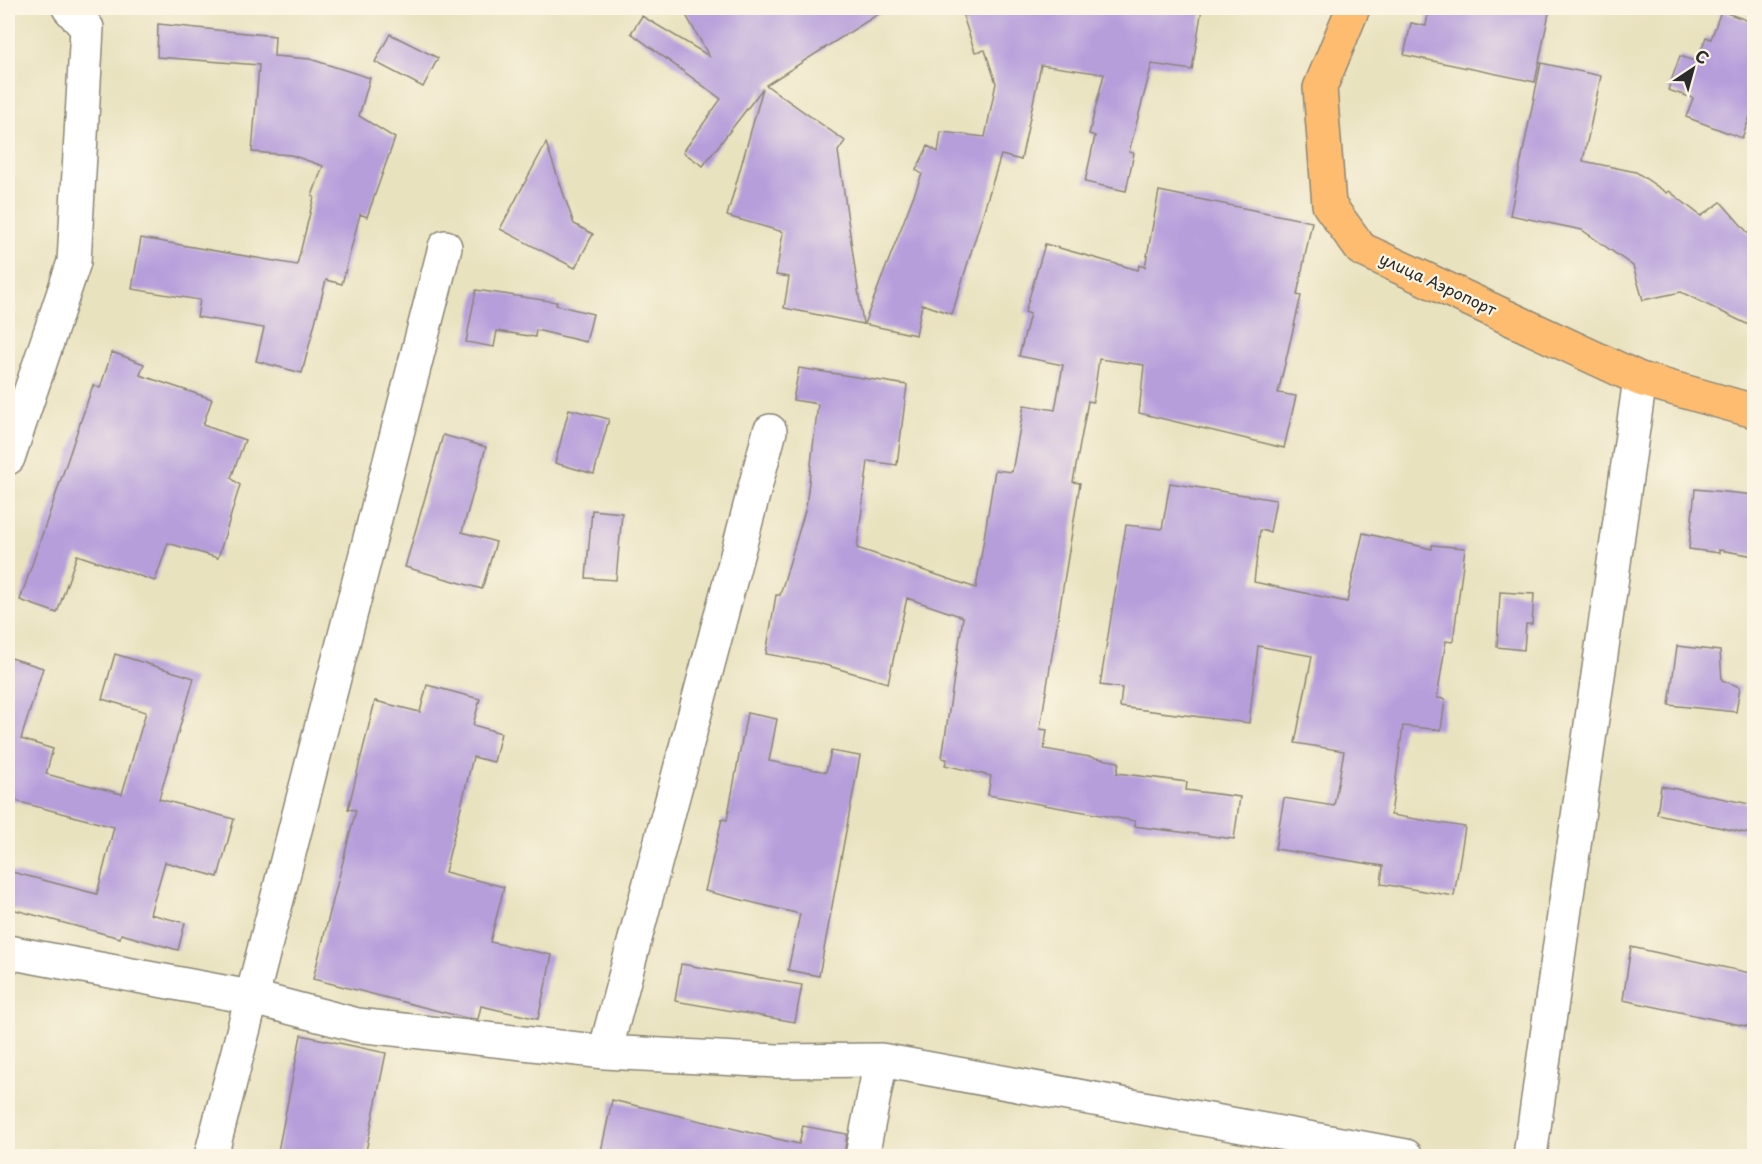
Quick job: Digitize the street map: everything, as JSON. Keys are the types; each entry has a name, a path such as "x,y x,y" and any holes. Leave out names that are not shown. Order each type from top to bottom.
{"main road":[{"name":"улица Аэропорт","path":"1353,8 1320,88 1329,206 1361,249 1640,379 1755,411"}],"street":[{"path":"8,458 74,262 87,28 69,8"},
{"path":"211,1156 250,997 445,247"},
{"path":"1530,1156 1640,379"},
{"path":"605,1052 770,431"},
{"path":"8,952 250,997 357,1025 605,1052 777,1061 881,1060 1406,1156"},
{"path":"862,1156 881,1060"}],"building":[{"path":"682,8 888,8 766,85 845,141 838,151 863,324 784,308 789,277 776,275 783,232 727,216 763,88 703,166 683,152 721,99 631,33 642,16 709,56"},
{"path":"990,8 1202,8 1192,70 1152,64 1129,152 1134,153 1126,191 1085,182 1095,136 1089,134 1104,74 1041,65 1021,160 1001,155 952,314 922,304 916,335 864,324 922,174 916,170 928,146 938,152 941,132 985,137 996,83 985,50 975,52 963,16"},
{"path":"1429,8 1481,8 1513,14 1515,8 1550,8 1535,82 1404,55 1411,23 1426,26"},
{"path":"1721,11 1755,23 1755,103 1742,138 1686,117 1693,98 1668,90 1680,56 1697,62 1706,37 1711,39"},
{"path":"158,24 275,36 274,56 310,59 370,78 359,116 395,138 367,217 360,214 342,284 326,280 302,373 256,361 264,328 197,317 200,300 132,289 141,238 297,265 314,197 312,196 323,166 291,155 252,152 259,65 157,57"},
{"path":"390,34 438,58 423,87 375,62"},
{"path":"1541,63 1601,76 1583,161 1636,172 1667,193 1669,191 1701,216 1721,202 1755,241 1755,328 1681,292 1643,300 1633,266 1582,230 1510,215"},
{"path":"546,143 574,224 593,234 575,268 500,229"},
{"path":"1159,191 1312,222 1297,295 1301,296 1278,393 1296,396 1284,448 1139,413 1144,365 1099,359 1093,402 1088,401 1073,482 1080,483 1040,729 1047,730 1044,749 1119,762 1117,773 1187,782 1186,790 1240,797 1234,839 1134,826 1135,821 988,795 991,776 945,765 947,759 942,758 963,617 907,598 888,683 818,663 766,654 776,595 780,595 806,507 818,404 793,400 799,368 907,385 897,465 868,461 857,548 976,588 995,470 1012,472 1024,405 1055,410 1063,365 1019,356 1030,314 1025,312 1045,244 1138,270 1139,265 1145,267"},
{"path":"476,290 557,302 556,305 593,314 586,342 536,330 535,337 497,331 494,347 466,342"},
{"path":"112,352 144,364 140,375 212,399 203,425 245,440 231,478 240,485 218,558 168,543 155,581 77,555 57,613 20,600 93,385 100,388"},
{"path":"569,409 609,419 594,474 555,463"},
{"path":"443,435 486,447 462,532 496,542 482,589 405,567"},
{"path":"1170,483 1276,500 1270,532 1260,530 1254,582 1347,602 1363,533 1432,549 1432,545 1465,548 1453,642 1446,641 1437,698 1445,699 1441,730 1403,726 1391,815 1465,827 1454,896 1381,884 1383,866 1275,849 1284,798 1334,806 1344,751 1295,743 1312,656 1258,646 1249,723 1120,707 1122,688 1100,685 1126,525 1162,529"},
{"path":"1695,489 1755,495 1755,556 1719,550 1719,553 1689,549"},
{"path":"592,510 622,513 616,580 586,578"},
{"path":"1500,592 1534,594 1532,624 1526,624 1524,650 1497,647"},
{"path":"1677,646 1720,651 1722,680 1740,687 1736,712 1669,705"},
{"path":"115,654 194,678 159,799 234,819 218,877 165,862 150,914 185,923 178,950 121,934 120,938 8,908 8,871 97,894 114,827 8,799 8,657 43,668 21,739 53,749 46,774 122,794 146,712 102,699"},
{"path":"427,685 480,699 473,725 501,733 494,762 473,757 445,872 504,887 490,942 552,955 538,1019 481,1006 478,1019 466,1018 313,979 356,810 348,809 375,701 420,712"},
{"path":"747,713 777,719 769,761 826,772 831,751 860,756 819,976 788,970 800,914 705,891 722,819 727,820"},
{"path":"1661,786 1755,805 1755,835 1657,814"},
{"path":"1631,947 1755,974 1755,1028 1623,1000"},
{"path":"681,964 802,985 795,1022 675,1001"},
{"path":"301,1035 386,1053 365,1156 277,1156"},
{"path":"612,1100 799,1144 803,1126 847,1134 844,1156 600,1156"}]}
